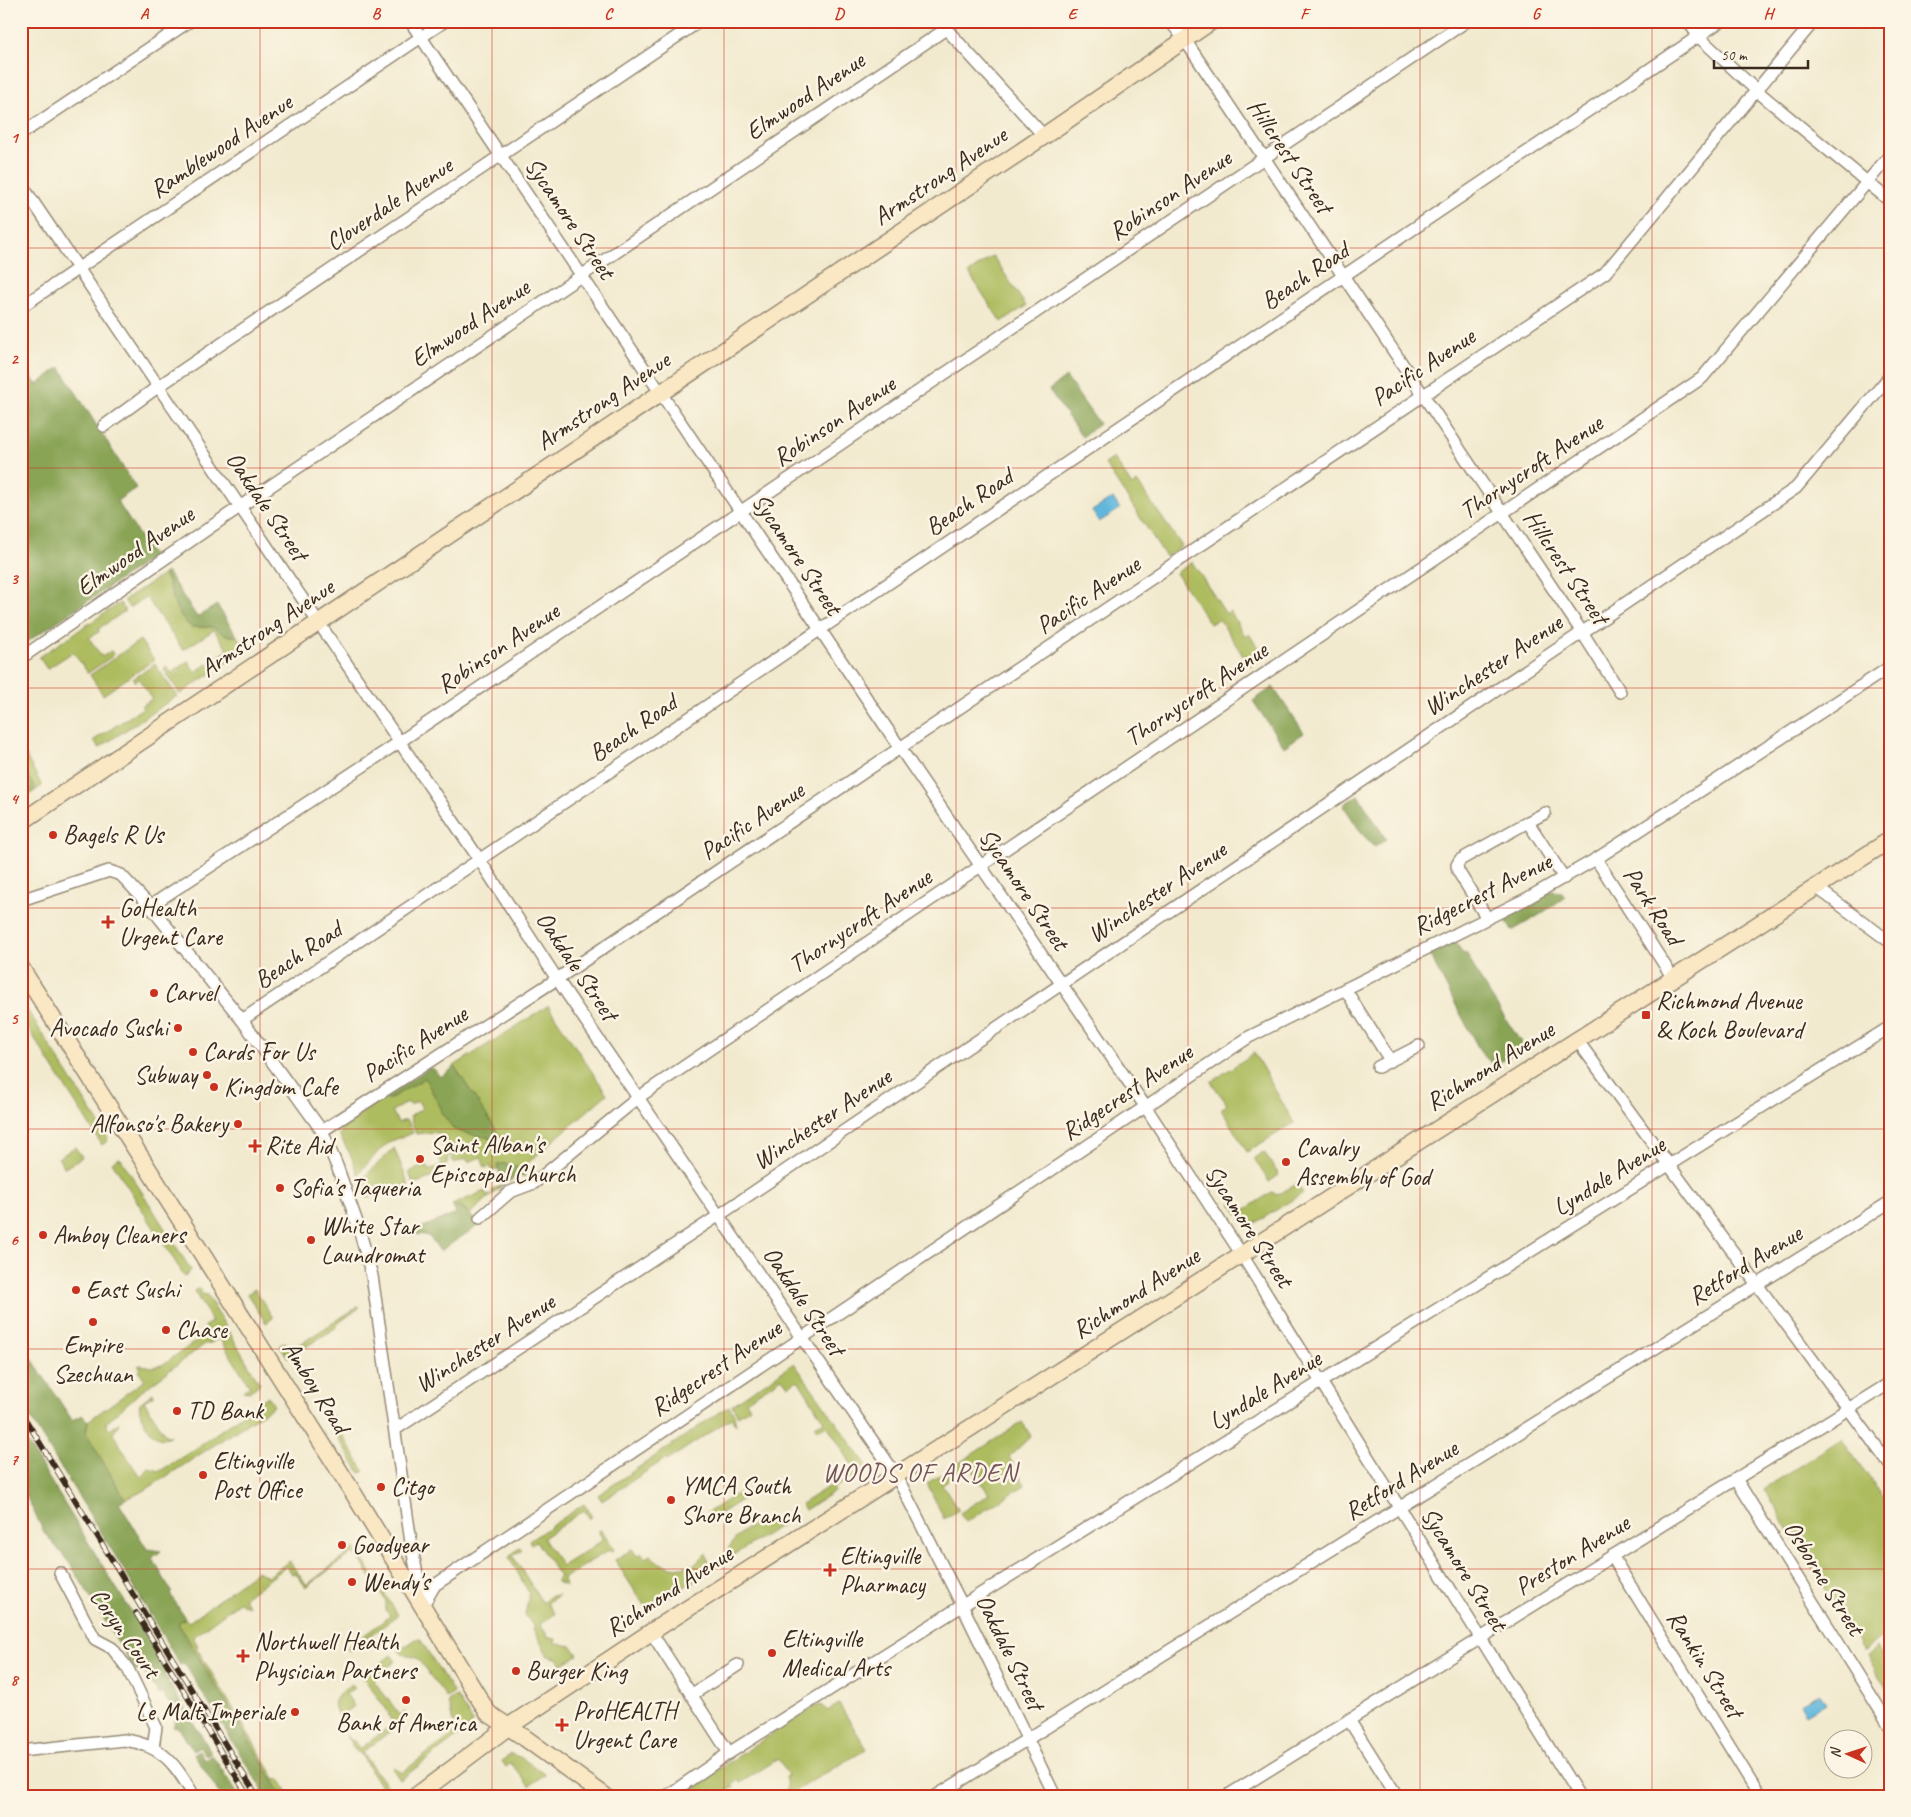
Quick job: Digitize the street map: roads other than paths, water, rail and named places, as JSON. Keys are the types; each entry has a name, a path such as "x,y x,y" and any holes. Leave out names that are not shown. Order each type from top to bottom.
{"main road":[{"name":"Armstrong Avenue","path":"21,822 1044,136 1212,21"},
{"name":"Richmond Avenue","path":"416,1796 508,1727 651,1632 1890,840"},
{"name":"Amboy Road","path":"21,968 423,1605 488,1713 605,1796"}],"street":[{"path":"21,134 190,21"},
{"name":"Sycamore Street","path":"410,21 820,630 1145,1106 1242,1255 1579,1796"},
{"name":"Ramblewood Avenue","path":"21,307 445,21"},
{"name":"Cloverdale Avenue","path":"104,426 159,386 700,21"},
{"name":"Hillcrest Street","path":"1170,21 1185,40 1344,276 1582,632 1620,692"},
{"name":"Robinson Avenue","path":"150,906 398,742 1467,21"},
{"path":"1688,21 1699,37 1757,91 1890,201"},
{"name":"Beach Road","path":"242,1020 1721,21"},
{"name":"Pacific Avenue","path":"322,1131 557,979 1605,273 1814,21"},
{"path":"942,25 1044,136"},
{"name":"Elmwood Avenue","path":"21,658 942,25"},
{"name":"Thornycroft Avenue","path":"480,1218 510,1192 534,1183 639,1097 1702,378 1890,155"},
{"name":"Oakdale Street","path":"21,184 479,859 557,979 896,1475 1055,1796"},
{"name":"Winchester Avenue","path":"396,1429 718,1216 1796,488 1890,376"},
{"name":"Ridgecrest Avenue","path":"423,1605 435,1585 1249,1037 1487,918 1596,860 1890,667"},
{"path":"1487,918 1458,871 1457,865 1460,860 1546,813"},
{"path":"1528,822 1564,878"},
{"name":"Park Road","path":"1596,860 1673,978"},
{"path":"21,900 109,871 121,875 150,906 242,1020 322,1131 342,1182 370,1267 396,1429 412,1549 423,1605"},
{"path":"1816,887 1890,942"},
{"path":"1345,989 1390,1060"},
{"name":"Lyndale Avenue","path":"667,1796 729,1753 962,1605 1890,1026"},
{"path":"1577,1040 1890,1465"},
{"path":"1378,1067 1419,1046"},
{"name":"Retford Avenue","path":"936,1796 1890,1202"},
{"name":"Preston Avenue","path":"1227,1796 1890,1383"},
{"name":"Osborne Street","path":"1736,1479 1890,1726"},
{"name":"Rankin Street","path":"1612,1556 1760,1796"},
{"name":"Coryn Court","path":"60,1573 95,1639 112,1648 128,1669 156,1726 153,1748"},
{"path":"651,1632 729,1753"},
{"path":"691,1695 738,1665"},
{"path":"1349,1720 1396,1796"},
{"path":"21,1751 124,1740 139,1742 153,1748 166,1757 177,1768 194,1796"}],"water":[{"path":"1113,498 1120,509 1099,522 1092,511"},
{"path":"1819,1693 1825,1703 1806,1714 1800,1703"}],"railway":[{"path":"21,1412 257,1796"},
{"path":"136,1613 248,1796"}],"place":[{"name":"Bagels R Us","path":"53,835"},
{"name":"GoHealth Urgent Care","path":"108,922"},
{"name":"Carvel","path":"154,993"},
{"name":"Richmond Avenue & Koch Boulevard","path":"1646,1015"},
{"name":"Avocado Sushi","path":"178,1028"},
{"name":"Cards For Us","path":"193,1052"},
{"name":"Subway","path":"207,1075"},
{"name":"Kingdom Cafe","path":"214,1087"},
{"name":"Alfonso's Bakery","path":"238,1124"},
{"name":"Rite Aid","path":"255,1146"},
{"name":"Saint Alban's Episcopal Church","path":"420,1159"},
{"name":"Cavalry Assembly of God","path":"1286,1162"},
{"name":"Sofia's Taqueria","path":"280,1188"},
{"name":"Amboy Cleaners","path":"43,1235"},
{"name":"White Star Laundromat","path":"311,1240"},
{"name":"East Sushi","path":"76,1290"},
{"name":"Empire Szechuan","path":"93,1322"},
{"name":"Chase","path":"166,1330"},
{"name":"TD Bank","path":"177,1411"},
{"name":"Eltingville Post Office","path":"203,1475"},
{"name":"Citgo","path":"381,1487"},
{"name":"YMCA South Shore Branch","path":"671,1500"},
{"name":"Goodyear","path":"342,1545"},
{"name":"Eltingville Pharmacy","path":"830,1570"},
{"name":"Wendy's","path":"352,1582"},
{"name":"Eltingville Medical Arts","path":"772,1653"},
{"name":"Northwell Health Physician Partners","path":"243,1656"},
{"name":"Burger King","path":"516,1671"},
{"name":"Bank of America","path":"406,1700"},
{"name":"Le Malt Imperiale","path":"295,1712"},
{"name":"ProHEALTH Urgent Care","path":"562,1725"}],"district":[{"name":"WOODS OF ARDEN","path":"920,1472"}]}
